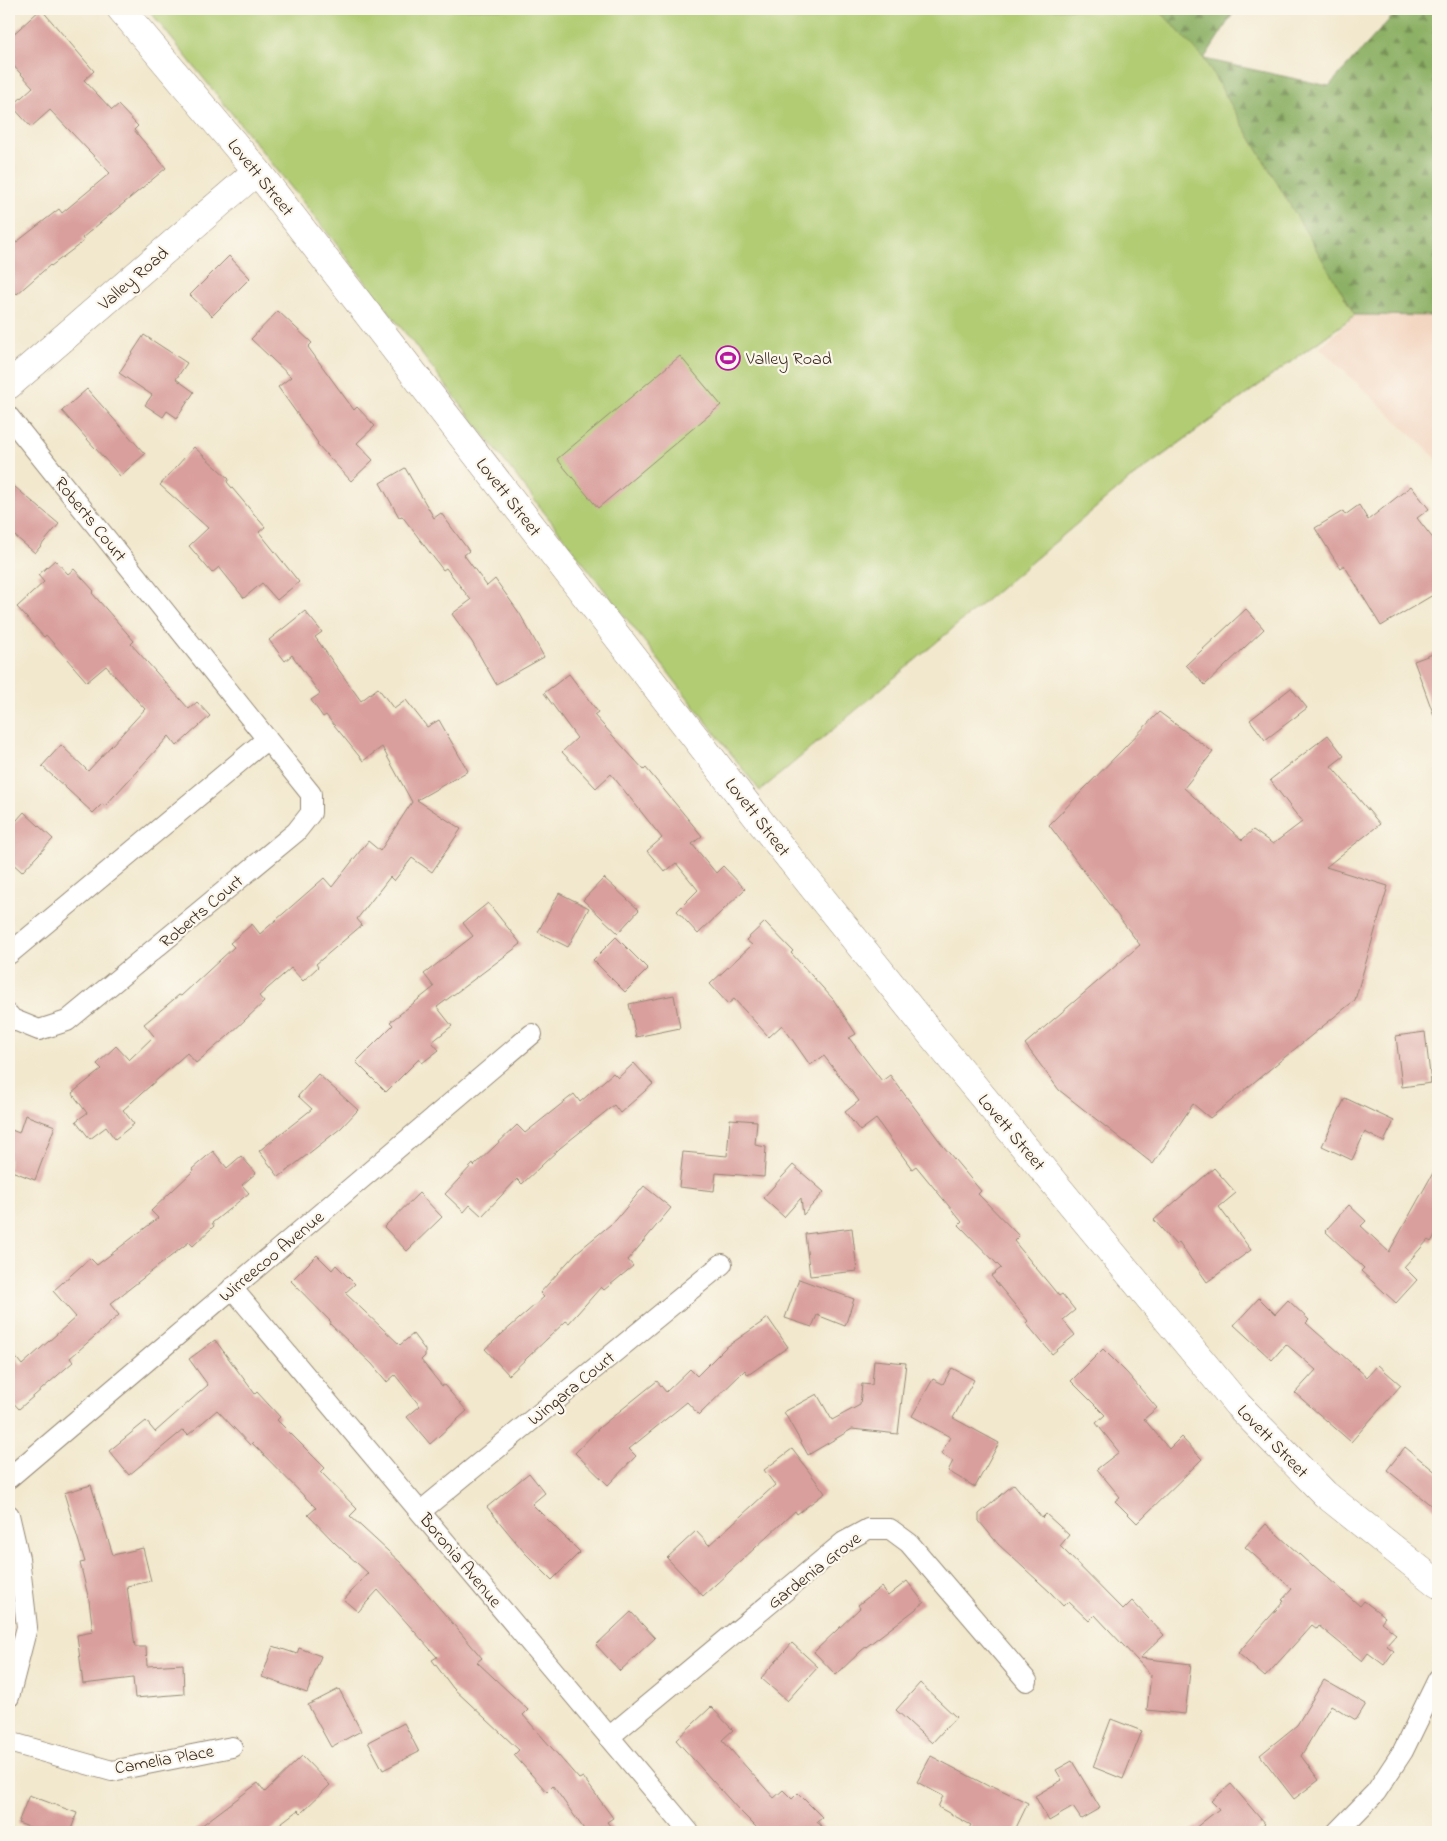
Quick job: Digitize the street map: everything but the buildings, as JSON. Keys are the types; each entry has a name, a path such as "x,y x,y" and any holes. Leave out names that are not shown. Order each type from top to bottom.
{"street":[{"name":"Lovett Street","path":"121,9 257,171 763,825 939,1044 1238,1405 1325,1494 1438,1584"},
{"name":"Valley Road","path":"11,377 257,171"},
{"name":"Roberts Court","path":"9,417 310,794 311,813 296,832 67,1022 39,1030 12,1019 9,1014"},
{"path":"9,954 267,739"},
{"name":"Wirreecoo Avenue","path":"9,1478 532,1034"},
{"name":"Wingara Court","path":"420,1512 722,1264"},
{"name":"Boronia Avenue","path":"232,1288 689,1832"},
{"path":"9,1515 19,1558 27,1627 9,1697"},
{"name":"Gardenia Grove","path":"609,1737 844,1542 868,1529 890,1529 909,1543 1027,1681"},
{"path":"1337,1832 1376,1792 1403,1751 1438,1679"},
{"name":"Camelia Place","path":"9,1742 112,1771 232,1746"}],"shaded area":[{"path":"1355,315 1438,316 1438,460 1320,348"}],"green space":[{"name":"Valley Road","path":"148,9 1158,9 1204,59 1355,315 1130,479 760,791 331,237"},
{"path":"750,9 1236,9 1204,59 1329,86 1399,9 1438,9 1438,316 1355,315 1130,479"}],"place":[{"name":"Valley Road","path":"728,358"}]}
